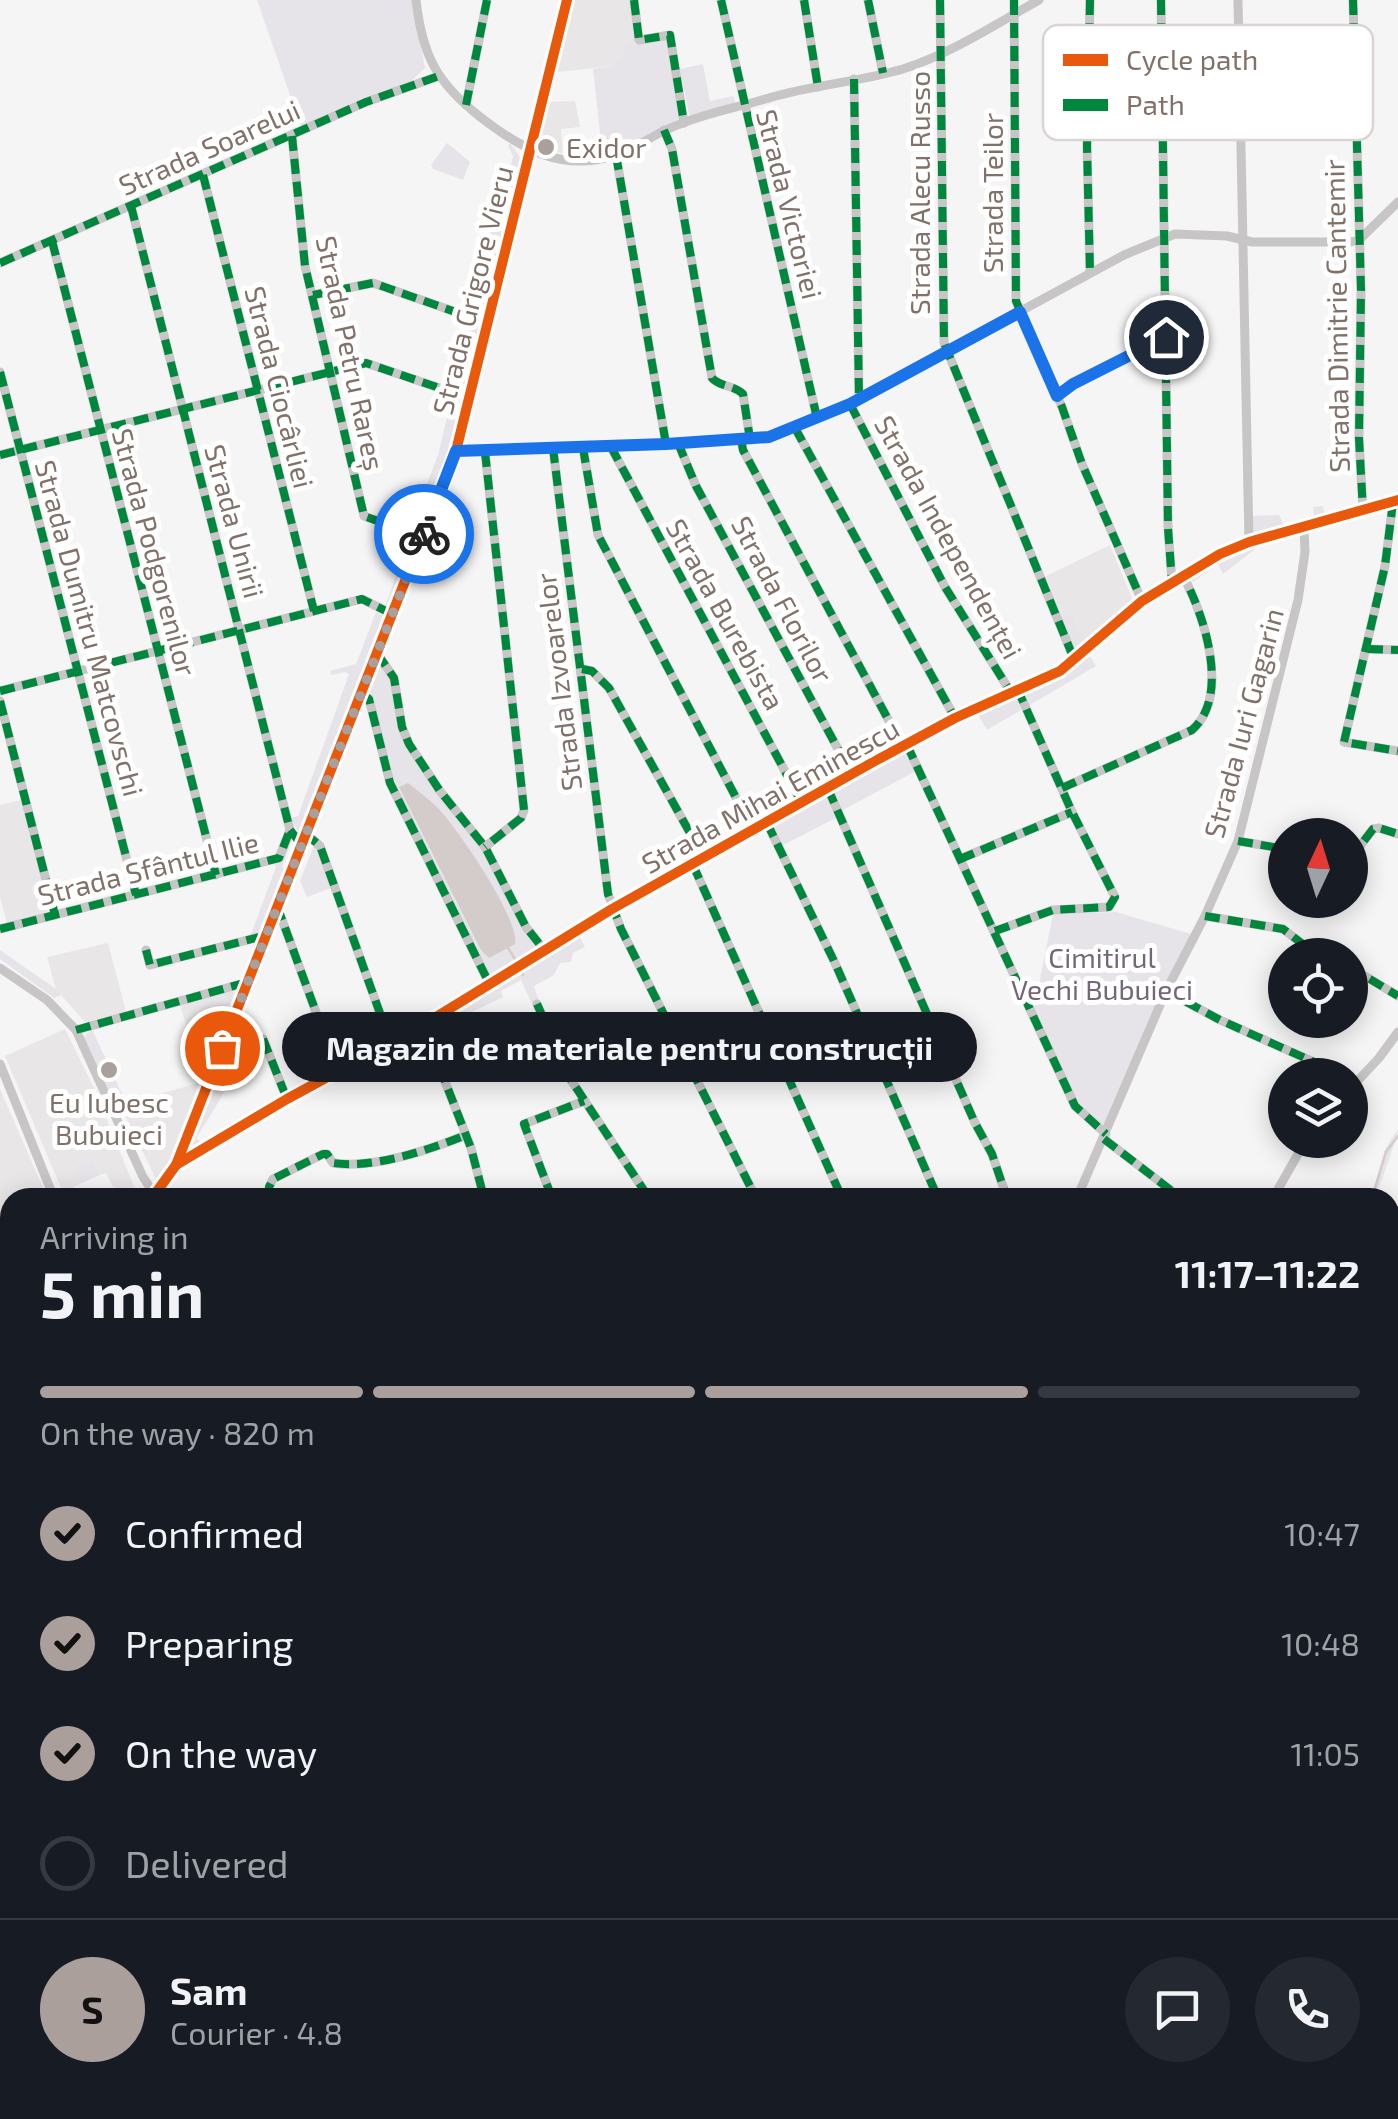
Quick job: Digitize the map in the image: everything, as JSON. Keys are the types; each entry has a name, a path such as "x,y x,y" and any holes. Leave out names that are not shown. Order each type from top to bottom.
{"street":[{"path":"416,0 424,46 438,76 466,105 529,152 570,159 616,155 684,123 923,62 1039,0"},
{"path":"466,105 487,0"},
{"name":"Strada Grigore Vieru","path":"161,1188 176,1165 456,451 567,0"},
{"path":"634,0 638,40 670,35 684,123"},
{"name":"Strada Victoriei","path":"721,0 818,418"},
{"path":"804,0 818,87"},
{"path":"868,0 883,73"},
{"name":"Strada Alecu Russo","path":"940,0 942,331 946,352 1074,659"},
{"name":"Strada Teilor","path":"1014,0 1014,289 1082,464 1142,601"},
{"path":"1161,0 1161,25"},
{"path":"1238,0 1238,25"},
{"name":"Strada Dimitrie Cantemir","path":"1353,0 1354,25"},
{"name":"Strada Soarelui","path":"0,263 366,102 438,76"},
{"name":"Strada Independenței","path":"854,79 854,402 945,586 1014,690 1115,897 1114,904 1094,909 1052,910 994,931"},
{"path":"664,130 672,149 712,378 743,394 743,450 905,746 1076,1107 1105,1137 1169,1188"},
{"name":"Strada Petru Rareș","path":"292,136 302,245 364,516 423,538"},
{"path":"1090,140 1090,273"},
{"path":"1163,140 1172,582"},
{"path":"1240,140 1249,542"},
{"name":"Strada Dimitrie Cantemir","path":"1356,140 1363,511"},
{"path":"616,155 666,444"},
{"name":"Strada Ciocârliei","path":"203,175 314,611"},
{"path":"456,451 678,444 746,439 795,428 854,402 1164,237 1204,234 1322,243 1359,240 1398,202"},
{"name":"Strada Unirii","path":"131,206 290,830 300,844"},
{"name":"Strada Podgorenilor","path":"52,241 216,875"},
{"path":"312,296 373,283 487,324"},
{"path":"1057,396 1166,337"},
{"path":"0,456 331,370 373,363 468,398"},
{"name":"Strada Dumitru Matcovschi","path":"0,372 136,895"},
{"path":"795,428 955,718"},
{"name":"Strada Florilor","path":"678,444 696,486 852,774"},
{"name":"Strada Burebista","path":"610,447 802,803"},
{"name":"Strada Izvoarelor","path":"552,448 582,669 604,880 612,908 751,1188"},
{"path":"582,448 598,535 754,830"},
{"path":"485,452 524,810 521,818 485,847"},
{"path":"1396,501 1368,649 1344,742 1398,751"},
{"name":"Strada Mihai Eminescu","path":"176,1165 286,1099 423,1026 612,908 852,774 955,718 1052,676 1142,601 1183,576 1249,542 1396,501"},
{"name":"Strada Iuri Gagarin","path":"1082,1188 1166,992 1238,841 1298,600 1305,552 1304,527"},
{"path":"1062,788 1192,730 1201,721 1209,696 1210,657 1198,606 1183,576"},
{"path":"0,691 362,599 392,614"},
{"path":"1368,649 1398,650"},
{"path":"377,653 391,670 409,744 485,847 526,927 544,951"},
{"path":"582,669 592,671 609,688 704,858"},
{"path":"361,693 370,699 390,783 490,986"},
{"path":"0,701 56,915"},
{"path":"828,788 988,1145 1003,1188"},
{"path":"960,859 1072,812"},
{"path":"766,823 835,963 934,1188"},
{"path":"1368,835 1373,829 1398,834"},
{"name":"Strada Sfântul Ilie","path":"0,929 280,858 290,830"},
{"path":"305,832 320,846 391,1044"},
{"path":"1238,841 1268,846"},
{"path":"693,865 838,1188"},
{"path":"278,906 338,1072"},
{"path":"1205,916 1284,929 1295,938"},
{"path":"146,950 150,965 267,935"},
{"path":"0,968 47,1000 76,1030 151,1188"},
{"path":"1368,978 1398,996"},
{"path":"76,1030 248,982"},
{"path":"1166,992 1306,1058"},
{"path":"537,1004 584,1101 641,1188"},
{"path":"423,1026 466,1135 481,1188"},
{"path":"1368,1069 1398,1032"},
{"path":"263,1039 286,1099"},
{"path":"0,1064 50,1188"},
{"path":"548,1188 524,1124 584,1101"},
{"path":"269,1188 273,1179 323,1154 333,1163 359,1162 426,1150 466,1135"},
{"path":"1279,1188 1296,1158"}],"shaded area":[{"path":"573,0 630,0 634,35 613,66 557,72"},
{"path":"575,101 580,127 561,129 563,153 536,149 548,102"},
{"path":"1110,545 1134,603 1086,644 1071,615 1064,618 1046,576"},
{"path":"408,783 438,808 472,853 508,915 515,944 489,958 481,950 399,787"},
{"path":"21,800 49,908 47,912 7,923 0,897 0,805"},
{"path":"108,943 126,1012 85,1022 56,989 47,957"},
{"path":"224,993 227,997 206,1056 195,1052 180,1005"},
{"path":"65,1029 135,1188 114,1188 106,1173 100,1175 93,1159 73,1167 80,1184 61,1188 5,1056"},
{"path":"424,1036 430,1048 392,1068 388,1054"},
{"path":"202,1082 166,1172 156,1179 120,1105"},
{"path":"0,1089 43,1188 0,1188"}],"green space":[{"path":"257,0 412,0 425,68 410,82 365,97 301,127"},
{"path":"634,35 635,44 667,38 680,118 641,140 599,154 602,151 593,69 613,66"},
{"path":"703,64 710,101 733,96 736,105 690,119 680,69"},
{"path":"447,143 470,162 463,180 431,165"},
{"path":"510,143 522,160 510,215 500,213 513,156"},
{"path":"484,216 508,227 498,266 483,260 491,237"},
{"path":"482,268 496,273 484,318 468,312 474,309"},
{"path":"467,321 482,327 467,392 450,386 456,383 470,328"},
{"path":"448,395 465,402 420,532 410,527 438,455 451,401"},
{"path":"1323,506 1325,516 1356,509 1255,536 1252,533 1252,516 1279,515 1284,525 1314,517 1313,507"},
{"path":"410,538 417,541 391,608 385,606"},
{"path":"1255,546 1223,574 1218,564"},
{"path":"1217,565 1193,582 1190,578"},
{"path":"1046,576 1063,617 1071,614 1086,644 1079,651 1075,651 1042,578"},
{"path":"376,612 387,617 300,835 290,818 298,816 349,674 331,675 330,671 356,664"},
{"path":"1088,653 1096,666 1030,705 1028,710 1022,690 1065,672"},
{"path":"380,661 391,677 398,723 483,850 539,948 490,979 394,786 369,689"},
{"path":"1015,694 1021,710 987,730 977,713"},
{"path":"905,753 916,771 841,811 832,792"},
{"path":"827,796 838,817 783,845 772,826"},
{"path":"290,834 293,837 282,867 286,869 260,934 246,938 251,934 274,864 280,862"},
{"path":"315,843 334,887 307,897 300,881"},
{"name":"Cimitirul Vechi Bubuieci","path":"1116,912 1191,934 1106,1127 1079,1107 1033,1010 1032,995 1037,994 1053,914"},
{"path":"579,936 585,947 573,953 571,962 560,963 554,975 534,986 539,1001 532,1004 521,980 501,991 503,997 436,1029 438,1036 433,1042 429,1030"},
{"path":"0,950 61,995 54,998 0,959"},
{"path":"224,993 238,993 202,1082 196,1083 227,997"},
{"path":"92,1029 126,1103 116,1107 84,1037"},
{"path":"229,1045 236,1048 234,1070 196,1139 202,1142 190,1147"},
{"path":"1398,1129 1378,1188 1373,1188 1374,1187 1385,1149"},
{"path":"93,1159 100,1175 80,1184 73,1167"}],"waterway":[{"path":"508,948 515,959"},
{"path":"1375,1188 1386,1152 1398,1136"}],"marked path":[{"path":"466,105 487,0"},
{"path":"634,0 639,40 670,35 684,123"},
{"path":"721,0 817,418"},
{"path":"804,0 818,87"},
{"path":"868,0 883,73"},
{"path":"940,0 944,343 1074,659"},
{"path":"1014,0 1016,301 1142,601"},
{"path":"1089,25 1090,0"},
{"path":"1161,0 1161,25"},
{"path":"1353,0 1354,25"},
{"path":"0,263 366,102 439,76"},
{"path":"854,79 859,399"},
{"path":"664,130 672,149 712,378 743,394 750,439"},
{"path":"292,136 305,266 364,516 423,537"},
{"path":"1087,140 1090,273"},
{"path":"1163,140 1172,582"},
{"path":"1357,140 1363,511"},
{"path":"616,155 666,444"},
{"path":"203,175 314,611"},
{"path":"131,206 290,830 301,844"},
{"path":"52,241 216,875"},
{"path":"313,295 373,283 487,323"},
{"path":"1057,396 1166,337"},
{"path":"0,455 366,363 469,398"},
{"path":"0,372 136,895"},
{"path":"850,404 945,587 1010,691"},
{"path":"795,428 955,718"},
{"path":"741,439 743,450 903,747"},
{"path":"678,443 696,486 852,775"},
{"path":"611,447 802,803"},
{"path":"553,448 608,894 621,929 751,1188"},
{"path":"583,448 598,535 753,830"},
{"path":"485,452 524,810 521,818 485,847"},
{"path":"1393,502 1385,566 1344,742 1398,751"},
{"path":"1062,788 1192,730 1204,715 1210,697 1210,654 1199,611 1183,576"},
{"path":"0,691 362,599 392,614"},
{"path":"1368,649 1398,650"},
{"path":"377,653 394,678 402,727 409,744 485,847 526,927 545,951"},
{"path":"582,669 592,671 609,688 704,858"},
{"path":"995,931 1053,910 1109,907 1115,897 1017,688"},
{"path":"361,693 369,699 390,783 490,985"},
{"path":"0,701 55,915"},
{"path":"907,745 1075,1106 1106,1134"},
{"path":"828,789 992,1154 1004,1188"},
{"path":"960,859 1072,812"},
{"path":"767,823 835,963 934,1188"},
{"path":"1368,836 1379,828 1398,834"},
{"path":"0,929 279,858 290,830"},
{"path":"305,833 320,846 391,1044"},
{"path":"1238,841 1268,846"},
{"path":"693,865 838,1188"},
{"path":"277,906 338,1072"},
{"path":"1205,916 1283,929 1295,938"},
{"path":"146,950 150,965 267,935"},
{"path":"1368,978 1398,996"},
{"path":"76,1030 248,982"},
{"path":"1166,991 1305,1058"},
{"path":"537,1004 571,1080 642,1188"},
{"path":"423,1025 471,1148 481,1188"},
{"path":"263,1039 287,1099"},
{"path":"548,1188 524,1124 584,1101"},
{"path":"269,1188 273,1179 323,1154 333,1163 383,1161 466,1135"},
{"path":"1104,1139 1168,1188"}],"cycle path":[{"path":"159,1188 176,1165 456,451 567,0"},
{"path":"176,1165 423,1025 612,909 875,761 955,718 1060,671 1142,601 1220,554 1249,542 1398,500"}],"way so far":[{"path":"222,1048 424,534"}],"place":[{"name":"Exidor","path":"546,147"},
{"name":"Magazin de materiale pentru construcții","path":"222,1048"},
{"name":"Eu Iubesc Bubuieci","path":"109,1070"}],"route":[{"path":"424,534 456,451 769,437 850,404 1020,312 1057,396 1166,337"}]}
